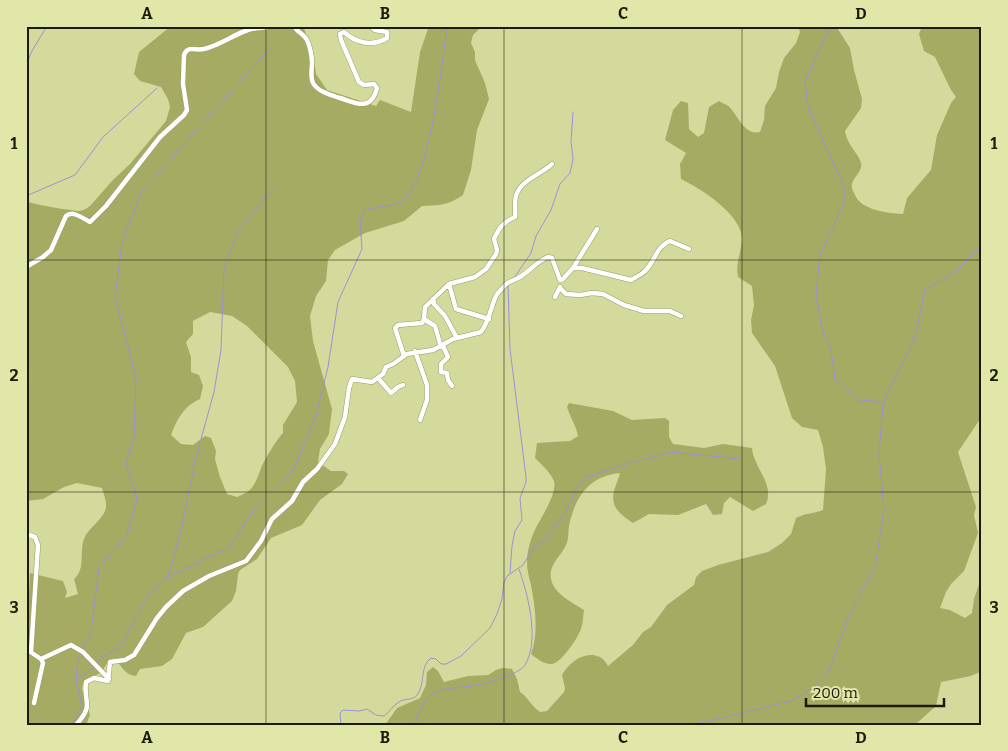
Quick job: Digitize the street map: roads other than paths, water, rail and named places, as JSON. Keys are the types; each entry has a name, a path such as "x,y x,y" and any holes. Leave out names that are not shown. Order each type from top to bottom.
{"street":[{"path":"26,267 51,250 68,214 90,222 106,206 160,137 184,115 187,104 183,84 184,55 188,49 207,48 251,29 272,26"},
{"path":"294,26 307,40 312,60 314,85 330,95 358,104 370,101 377,88 374,84 364,85 359,82 340,34 344,32 351,38 364,43 387,38 387,32 375,30 370,26"},
{"path":"404,356 395,328 398,325 422,323 425,306 449,284 475,277 486,269 496,254 497,250 494,239 500,226 505,221 515,217 516,196 520,189 530,178 552,164"},
{"path":"555,297 560,288 561,280 573,268 597,229"},
{"path":"573,268 582,268 631,280 646,271 665,243 670,241 689,249"},
{"path":"109,678 110,662 124,660 134,655 157,618 183,591 208,576 246,561 261,541 272,519 292,501 303,482 317,469 335,444 345,417 352,379 370,383 378,378 386,367 404,356 415,352 433,350 457,338 481,332 489,319 496,297 508,283 515,280 537,262 550,257 554,263 558,278 561,280"},
{"path":"449,284 456,309 489,319"},
{"path":"560,288 566,294 602,294 624,305 644,311 670,311 681,316"},
{"path":"433,299 434,304 445,316 457,338"},
{"path":"424,319 435,326 448,357 441,364 442,372 447,373 448,380 452,386"},
{"path":"415,352 427,385 427,400 420,420"},
{"path":"378,378 391,393 403,385"},
{"path":"26,534 35,537 38,545 28,650 41,659 43,663 34,703"},
{"path":"41,659 71,646 83,652 109,678"},
{"path":"76,725 84,716 87,708 86,682 93,678 107,681 109,678"}],"waterway":[{"path":"26,65 47,26"},
{"path":"97,664 103,656 121,646 151,591 167,578 231,546 249,516 293,470 316,416 328,367 338,302 362,249 360,222 364,210 401,202 411,190 420,172 433,120 447,26"},
{"path":"833,26 825,38 805,81 808,107 844,186 844,203 820,254 816,295 822,328 831,350 835,379 861,401 873,400 882,404"},
{"path":"76,680 78,658 91,632 99,567 127,535 137,498 126,463 134,437 136,378 115,297 122,243 141,192 271,47"},
{"path":"26,196 75,175 103,137 157,88"},
{"path":"514,278 531,253 536,236 551,210 560,184 570,173 573,159 571,142 573,112"},
{"path":"168,577 181,530 195,461 214,392 221,350 224,267 239,230 276,185"},
{"path":"692,725 791,701 813,688 829,670 849,616 875,567 884,509 879,454 883,404 914,341 925,290 955,272 982,245"},
{"path":"510,283 508,286 510,349 526,482 520,498 522,520 515,531 510,573"},
{"path":"341,725 340,713 343,710 359,711 367,709 376,715 384,716 399,702 415,697 421,687 425,665 431,658 436,659 441,664 446,664 461,656 490,628 502,599 504,582 507,576 523,565 534,547 543,542 565,513 584,478 671,452 740,459"},
{"path":"414,725 426,701 435,692 492,681 508,676 525,665 532,643 532,630 529,604 519,569"},
{"path":"72,725 82,707 76,680 95,667"}]}
